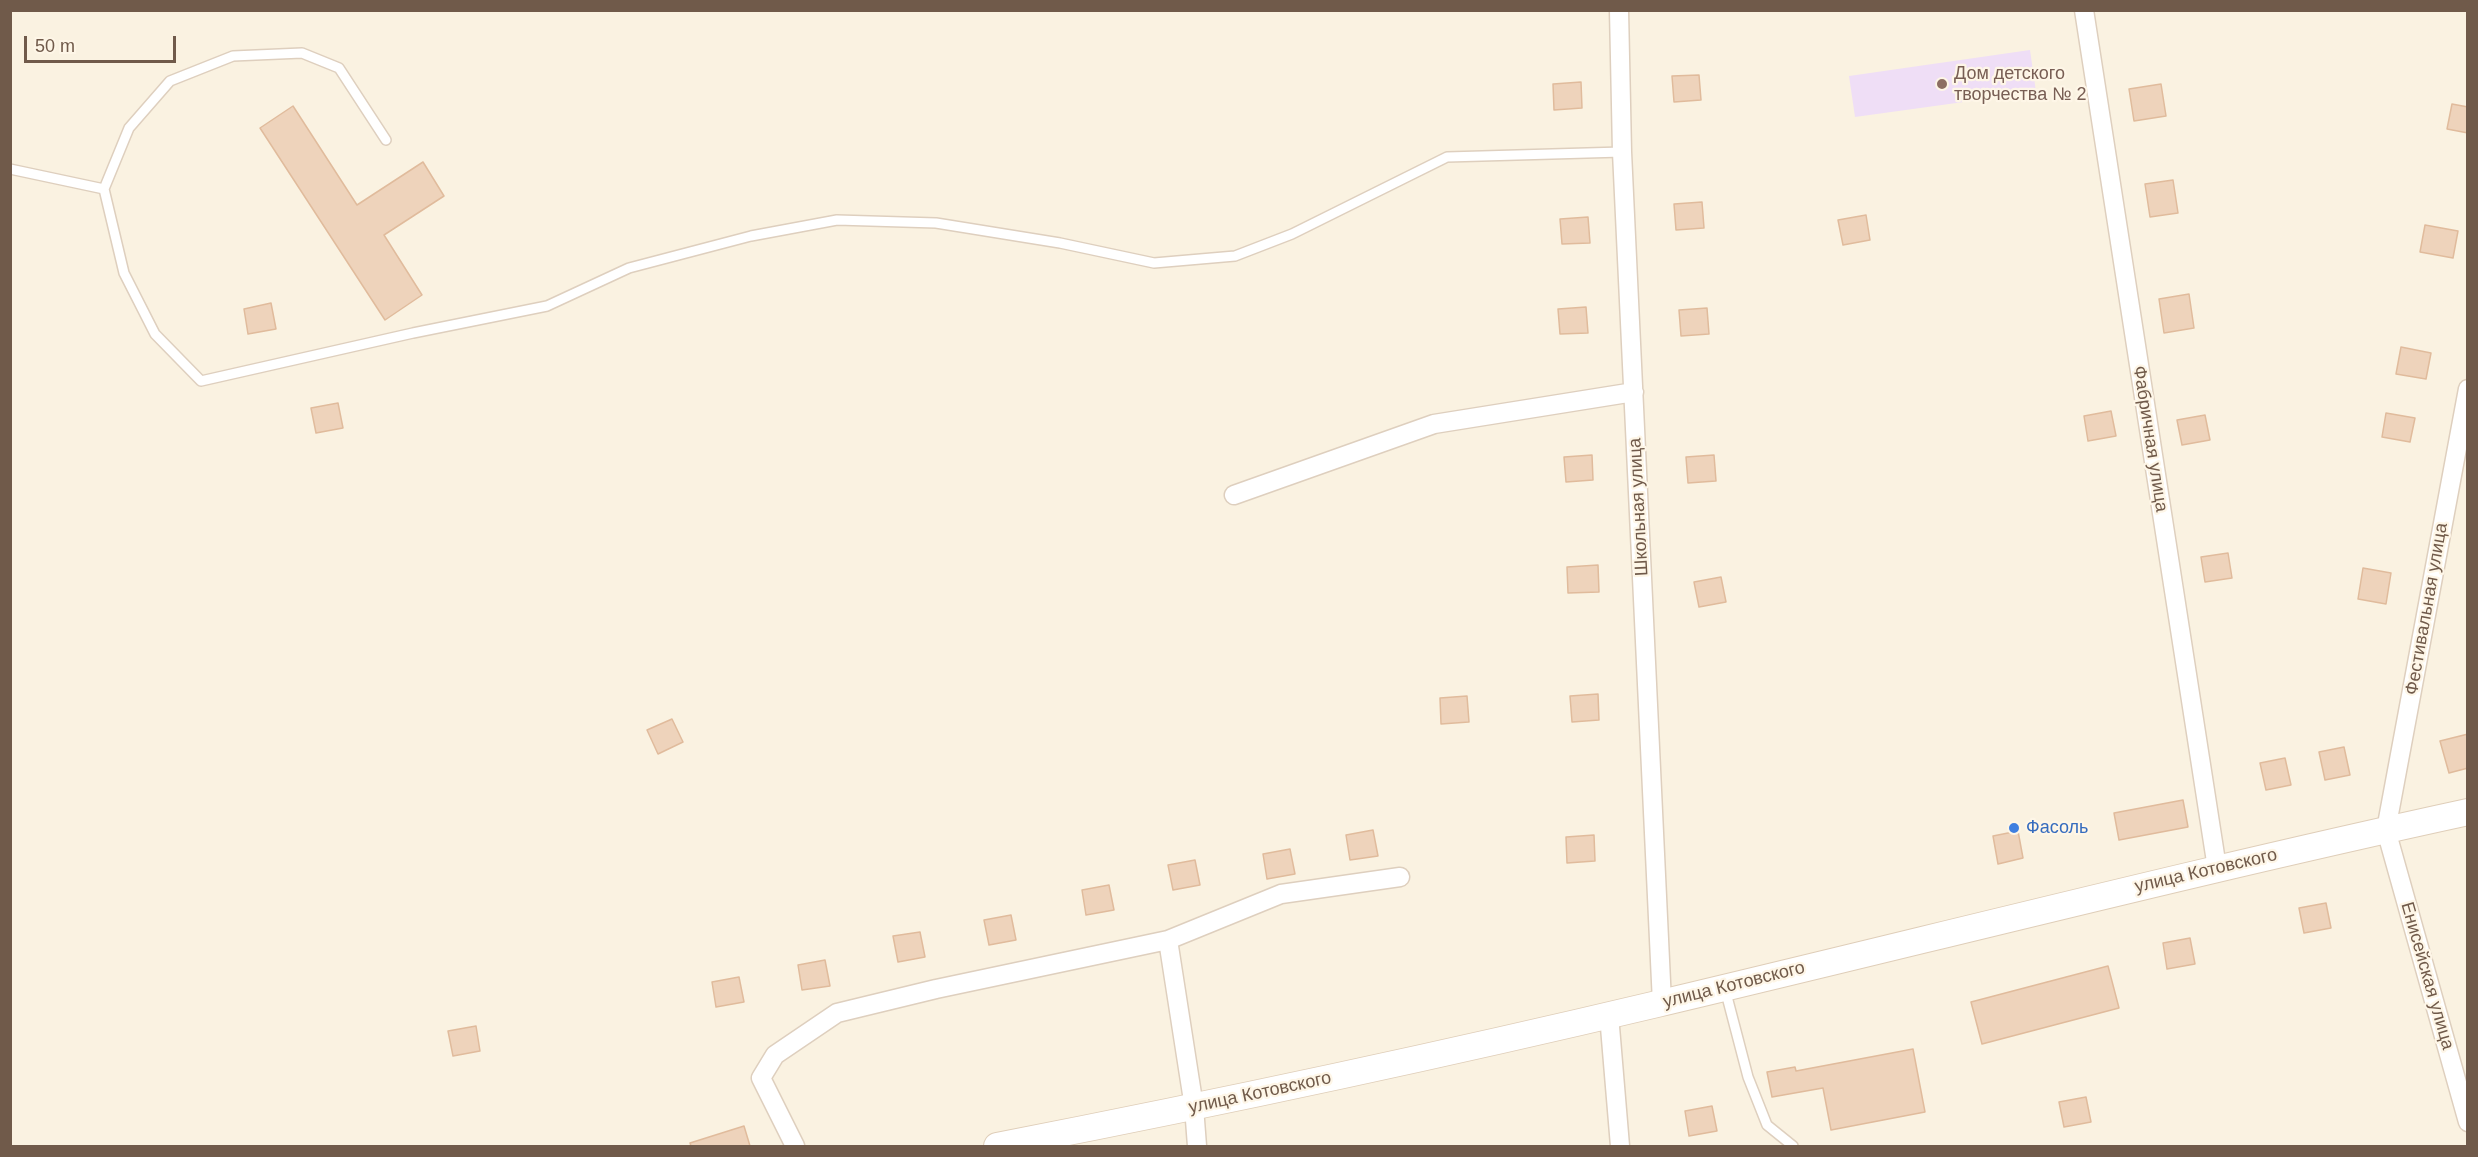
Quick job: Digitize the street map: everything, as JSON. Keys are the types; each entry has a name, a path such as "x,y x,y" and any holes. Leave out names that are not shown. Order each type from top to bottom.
{"main road":[{"name":"улица Котовского","path":"997,1146 1194,1107 1609,1016 2217,868 2468,812"}],"street":[{"name":"Школьная улица","path":"1619,10 1622,152 1662,1003"},
{"name":"Фабричная улица","path":"2084,10 2217,868"},
{"name":"Фестивальная улица","path":"2386,830 2468,388"},
{"path":"1233,495 1434,424 1634,392"},
{"name":"Енисейская улица","path":"2386,830 2468,1122"},
{"path":"795,1146 761,1078 775,1055 837,1013 936,989 1168,940 1281,894 1400,877"},
{"path":"1168,940 1194,1107 1197,1146"},
{"path":"1609,1016 1620,1146"}],"lane":[{"path":"386,140 339,68 302,53 233,56 170,81 129,128 104,189 124,273 155,334 201,381 413,333 547,306 629,268 751,236 837,220 936,223 1060,243 1154,263 1224,257 1235,256 1292,234 1447,157 1622,152"},
{"path":"10,169 104,189"},
{"path":"1724,987 1748,1077 1767,1125 1793,1146"}],"shaded area":[{"name":"Дом детского творчества № 2","path":"2030,50 2036,92 1855,117 1849,76"}],"building":[{"path":"1699,75 1701,100 1674,102 1672,76"},
{"path":"1581,82 1582,108 1554,110 1553,84"},
{"path":"2161,84 2166,116 2134,121 2129,89"},
{"path":"2452,104 2468,107 2468,133 2447,129"},
{"path":"293,106 357,205 423,162 444,196 384,235 422,295 385,320 260,128"},
{"path":"2173,180 2178,213 2150,217 2145,184"},
{"path":"1702,202 1704,228 1676,230 1674,204"},
{"path":"1866,215 1870,240 1843,245 1838,220"},
{"path":"1588,217 1590,243 1562,244 1560,219"},
{"path":"2425,225 2458,231 2453,258 2420,252"},
{"path":"2189,294 2194,328 2164,333 2159,299"},
{"path":"271,303 276,329 248,334 244,309"},
{"path":"1586,307 1588,333 1560,334 1558,309"},
{"path":"1707,308 1709,334 1681,336 1679,310"},
{"path":"2401,347 2431,353 2426,379 2396,374"},
{"path":"338,403 343,428 316,433 311,408"},
{"path":"2111,411 2116,436 2088,441 2084,416"},
{"path":"2386,413 2415,418 2410,442 2382,437"},
{"path":"2205,415 2210,440 2182,445 2177,420"},
{"path":"1592,455 1593,480 1566,482 1564,457"},
{"path":"1714,455 1716,481 1688,483 1686,457"},
{"path":"2228,553 2232,578 2205,582 2201,557"},
{"path":"1598,565 1599,592 1568,593 1567,567"},
{"path":"2363,568 2391,573 2386,604 2358,599"},
{"path":"1721,577 1726,602 1699,607 1694,582"},
{"path":"1598,694 1599,720 1572,722 1570,696"},
{"path":"1467,696 1469,722 1441,724 1440,698"},
{"path":"672,719 683,742 658,754 647,730"},
{"path":"2468,734 2468,768 2449,773 2440,741"},
{"path":"2344,747 2350,775 2325,780 2319,752"},
{"path":"2285,758 2291,785 2266,790 2260,763"},
{"path":"2183,800 2188,827 2119,840 2114,813"},
{"path":"1373,830 1378,856 1350,860 1346,835"},
{"path":"2018,831 2023,858 1998,864 1993,836"},
{"path":"1594,835 1595,861 1567,863 1566,837"},
{"path":"1290,849 1295,874 1267,879 1263,854"},
{"path":"1195,860 1200,885 1173,890 1168,865"},
{"path":"1109,885 1114,910 1086,915 1082,890"},
{"path":"2326,903 2331,928 2304,933 2299,908"},
{"path":"1011,915 1016,940 989,945 984,920"},
{"path":"920,932 925,957 898,962 893,936"},
{"path":"2190,938 2195,964 2167,969 2163,943"},
{"path":"825,960 830,986 802,990 798,965"},
{"path":"2108,966 2119,1008 1982,1044 1971,1002"},
{"path":"739,977 744,1002 716,1007 712,982"},
{"path":"476,1026 480,1051 453,1056 448,1031"},
{"path":"1913,1049 1925,1112 1831,1130 1823,1088 1772,1097 1767,1072 1795,1067 1796,1071"},
{"path":"2086,1097 2091,1122 2064,1127 2059,1102"},
{"path":"1712,1106 1717,1131 1689,1136 1685,1111"},
{"path":"744,1126 750,1146 691,1146 690,1143"}],"place":[{"name":"Дом детского творчества № 2","path":"1942,84"},
{"name":"Фасоль","path":"2014,828"}]}
